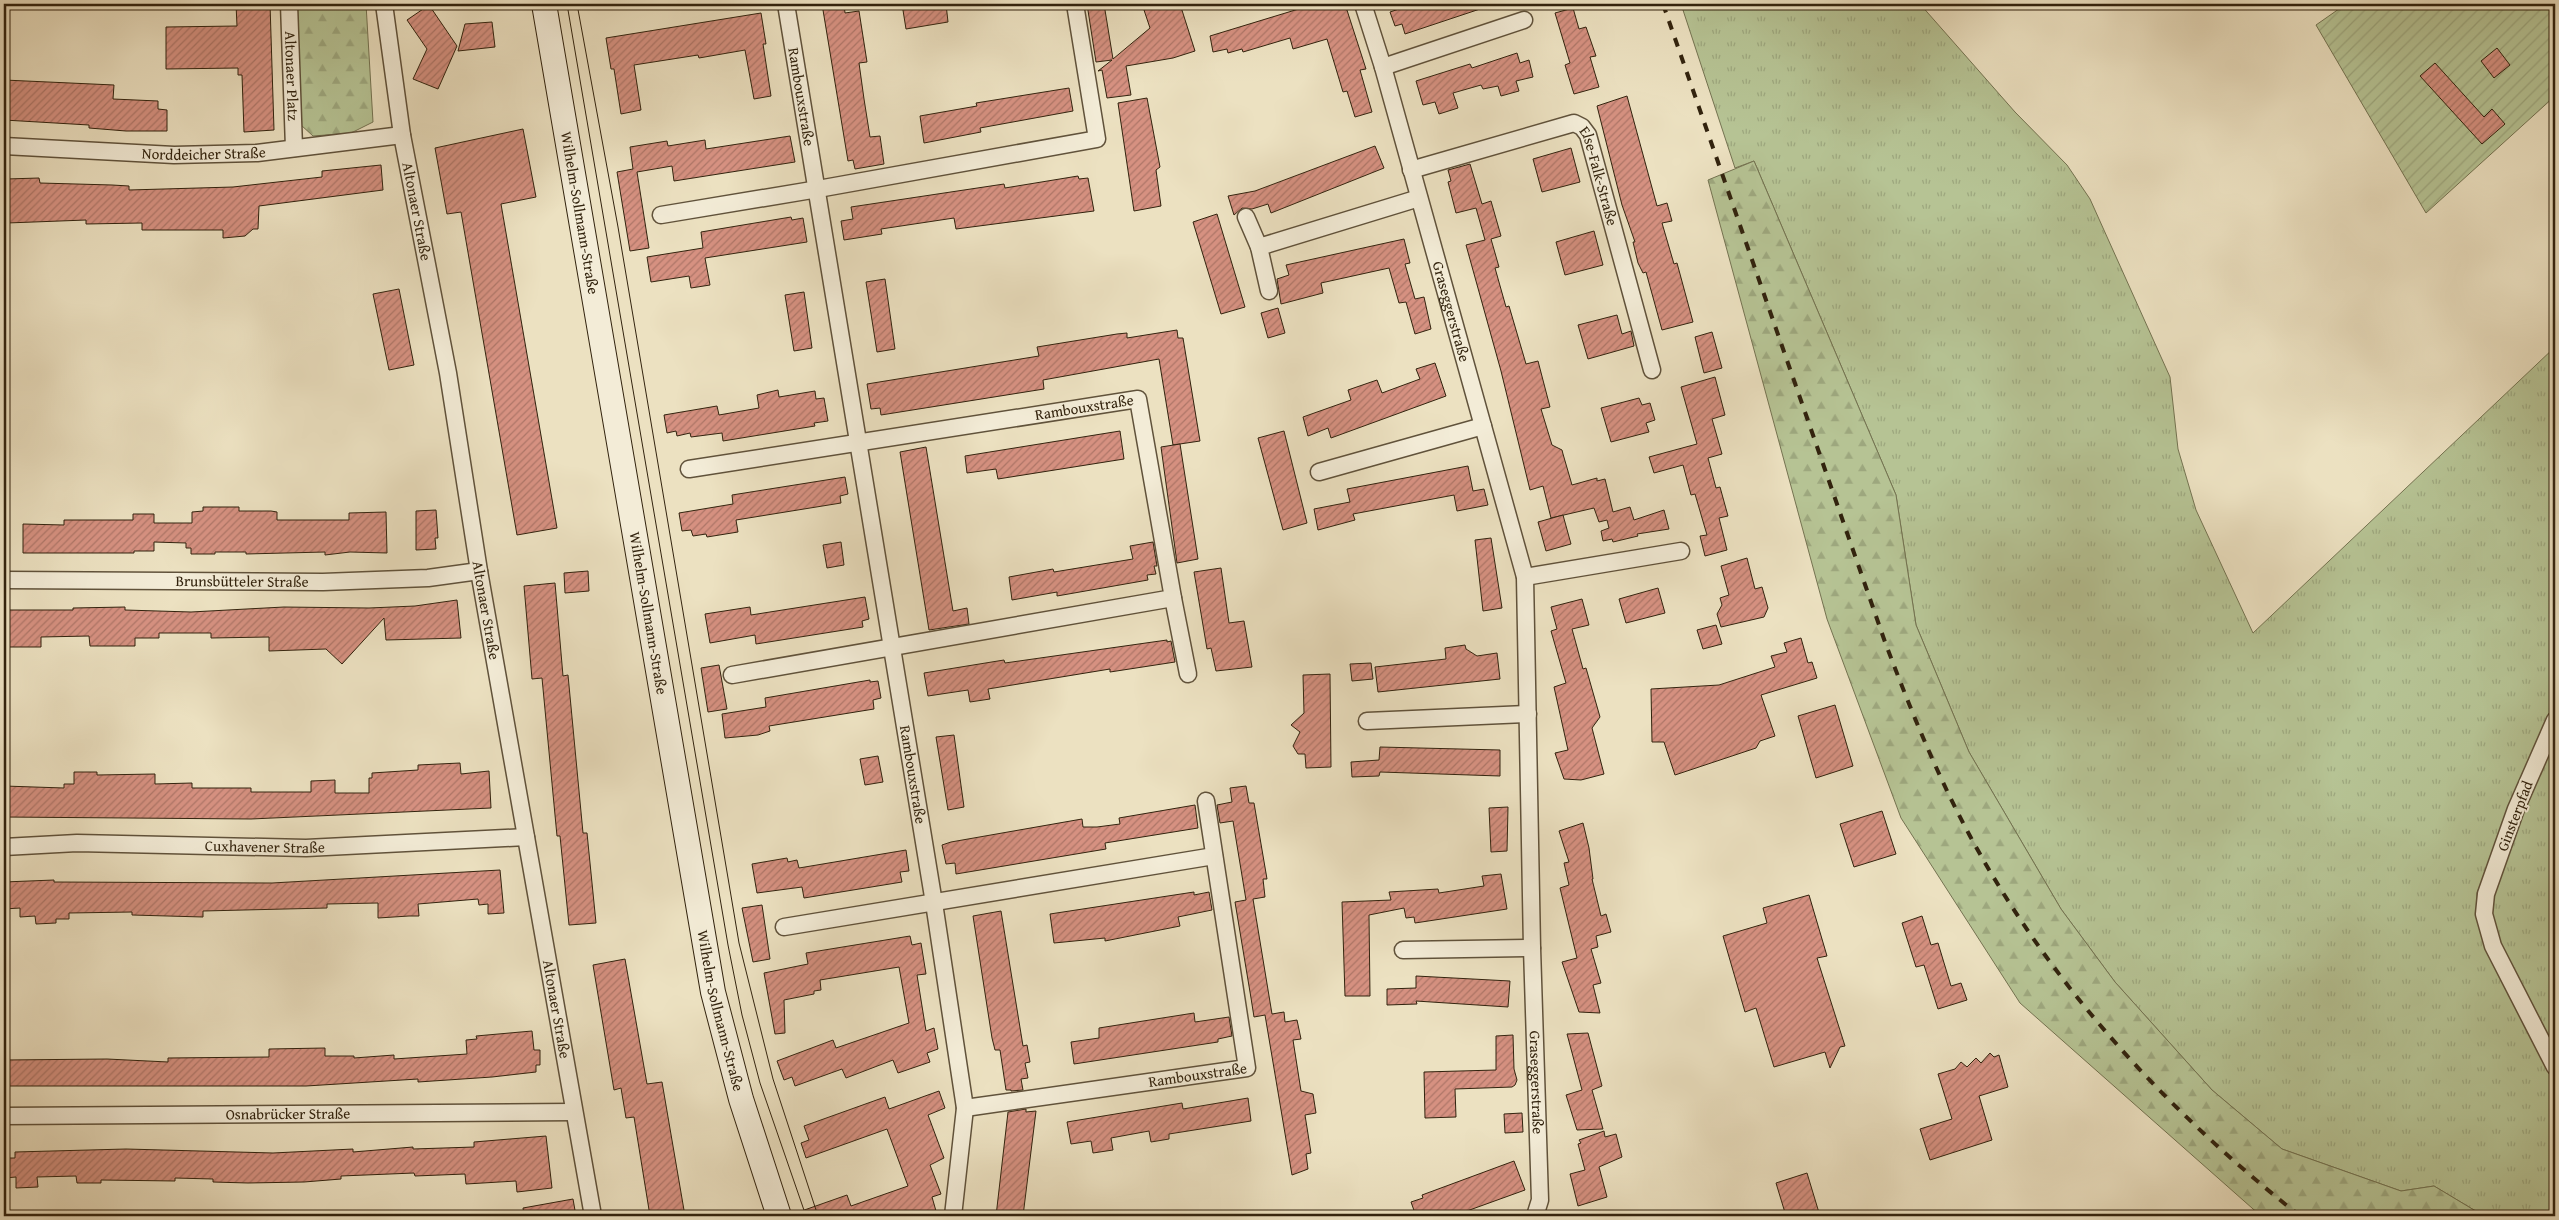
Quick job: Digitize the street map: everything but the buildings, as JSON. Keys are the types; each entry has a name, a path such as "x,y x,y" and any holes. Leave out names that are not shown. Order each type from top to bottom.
{"street":[{"name":"Altonaer Platz","path":"289,4 294,148"},
{"name":"Altonaer Straße","path":"384,4 402,135 448,373 479,571 573,1112 593,1216"},
{"name":"Wilhelm-Sollmann-Straße","path":"544,4 713,992 741,1098 779,1216"},
{"name":"Rambouxstraße","path":"786,4 859,441 890,648 934,903 965,1108 953,1216"},
{"path":"661,214 818,189 1097,138 1075,4"},
{"name":"Graseggerstraße","path":"1363,4 1383,66 1525,577 1532,948 1540,1200 1535,1216"},
{"path":"1383,66 1524,20"},
{"name":"Else-Falk-Straße","path":"1411,170 1574,123 1582,126 1588,135 1652,370"},
{"name":"Norddeicher Straße","path":"4,146 174,155 257,153 402,135"},
{"path":"1259,247 1419,198"},
{"path":"1246,217 1259,247 1269,291"},
{"name":"Rambouxstraße","path":"689,469 1138,399 1188,674"},
{"path":"1319,472 1483,426"},
{"path":"1525,577 1681,551"},
{"name":"Brunsbütteler Straße","path":"4,580 324,582 428,578 479,571"},
{"path":"732,675 1173,598"},
{"path":"1367,721 1528,714"},
{"name":"Ginsterpfad","path":"2555,720 2516,809 2486,894 2484,914 2494,946 2555,1067"},
{"name":"Rambouxstraße","path":"965,1108 1247,1068 1206,801"},
{"name":"Cuxhavener Straße","path":"4,847 77,843 306,848 526,836"},
{"path":"784,927 1214,856"},
{"path":"1403,950 1532,948"},
{"name":"Osnabrücker Straße","path":"4,1116 573,1112"}],"green space":[{"path":"296,4 366,4 373,122 351,133 313,136 301,125"},
{"path":"1681,4 1920,4 2015,112 2067,165 2090,199 2170,377 2178,449 2196,510 2253,633 2555,347 2555,699 2477,893 2477,917 2504,980 2555,1077 2555,1216 2484,1216 2434,1186 2401,1191 2282,1149 2212,1090 2115,982 2061,909 1969,752 1916,625 1896,495 1754,161 1735,168"},
{"path":"2346,4 2555,4 2555,96 2426,213 2316,25"},
{"path":"1754,161 1896,495 1916,625 1969,752 2061,909 2115,982 2212,1090 2282,1149 2401,1191 2434,1186 2484,1216 2261,1216 2020,1003 1901,818 1827,619 1708,180"},
{"path":"2555,732 2555,1059 2490,922 2491,890"}],"tram line":[{"path":"567,4 728,945 742,1015 760,1083 806,1216"},
{"path":"577,4 618,227 739,943 773,1079 818,1216"}],"railway":[{"path":"1663,4 1885,642 1924,740 1970,836 2002,891 2037,944 2116,1043 2158,1089 2204,1133 2251,1176 2300,1216"}]}
